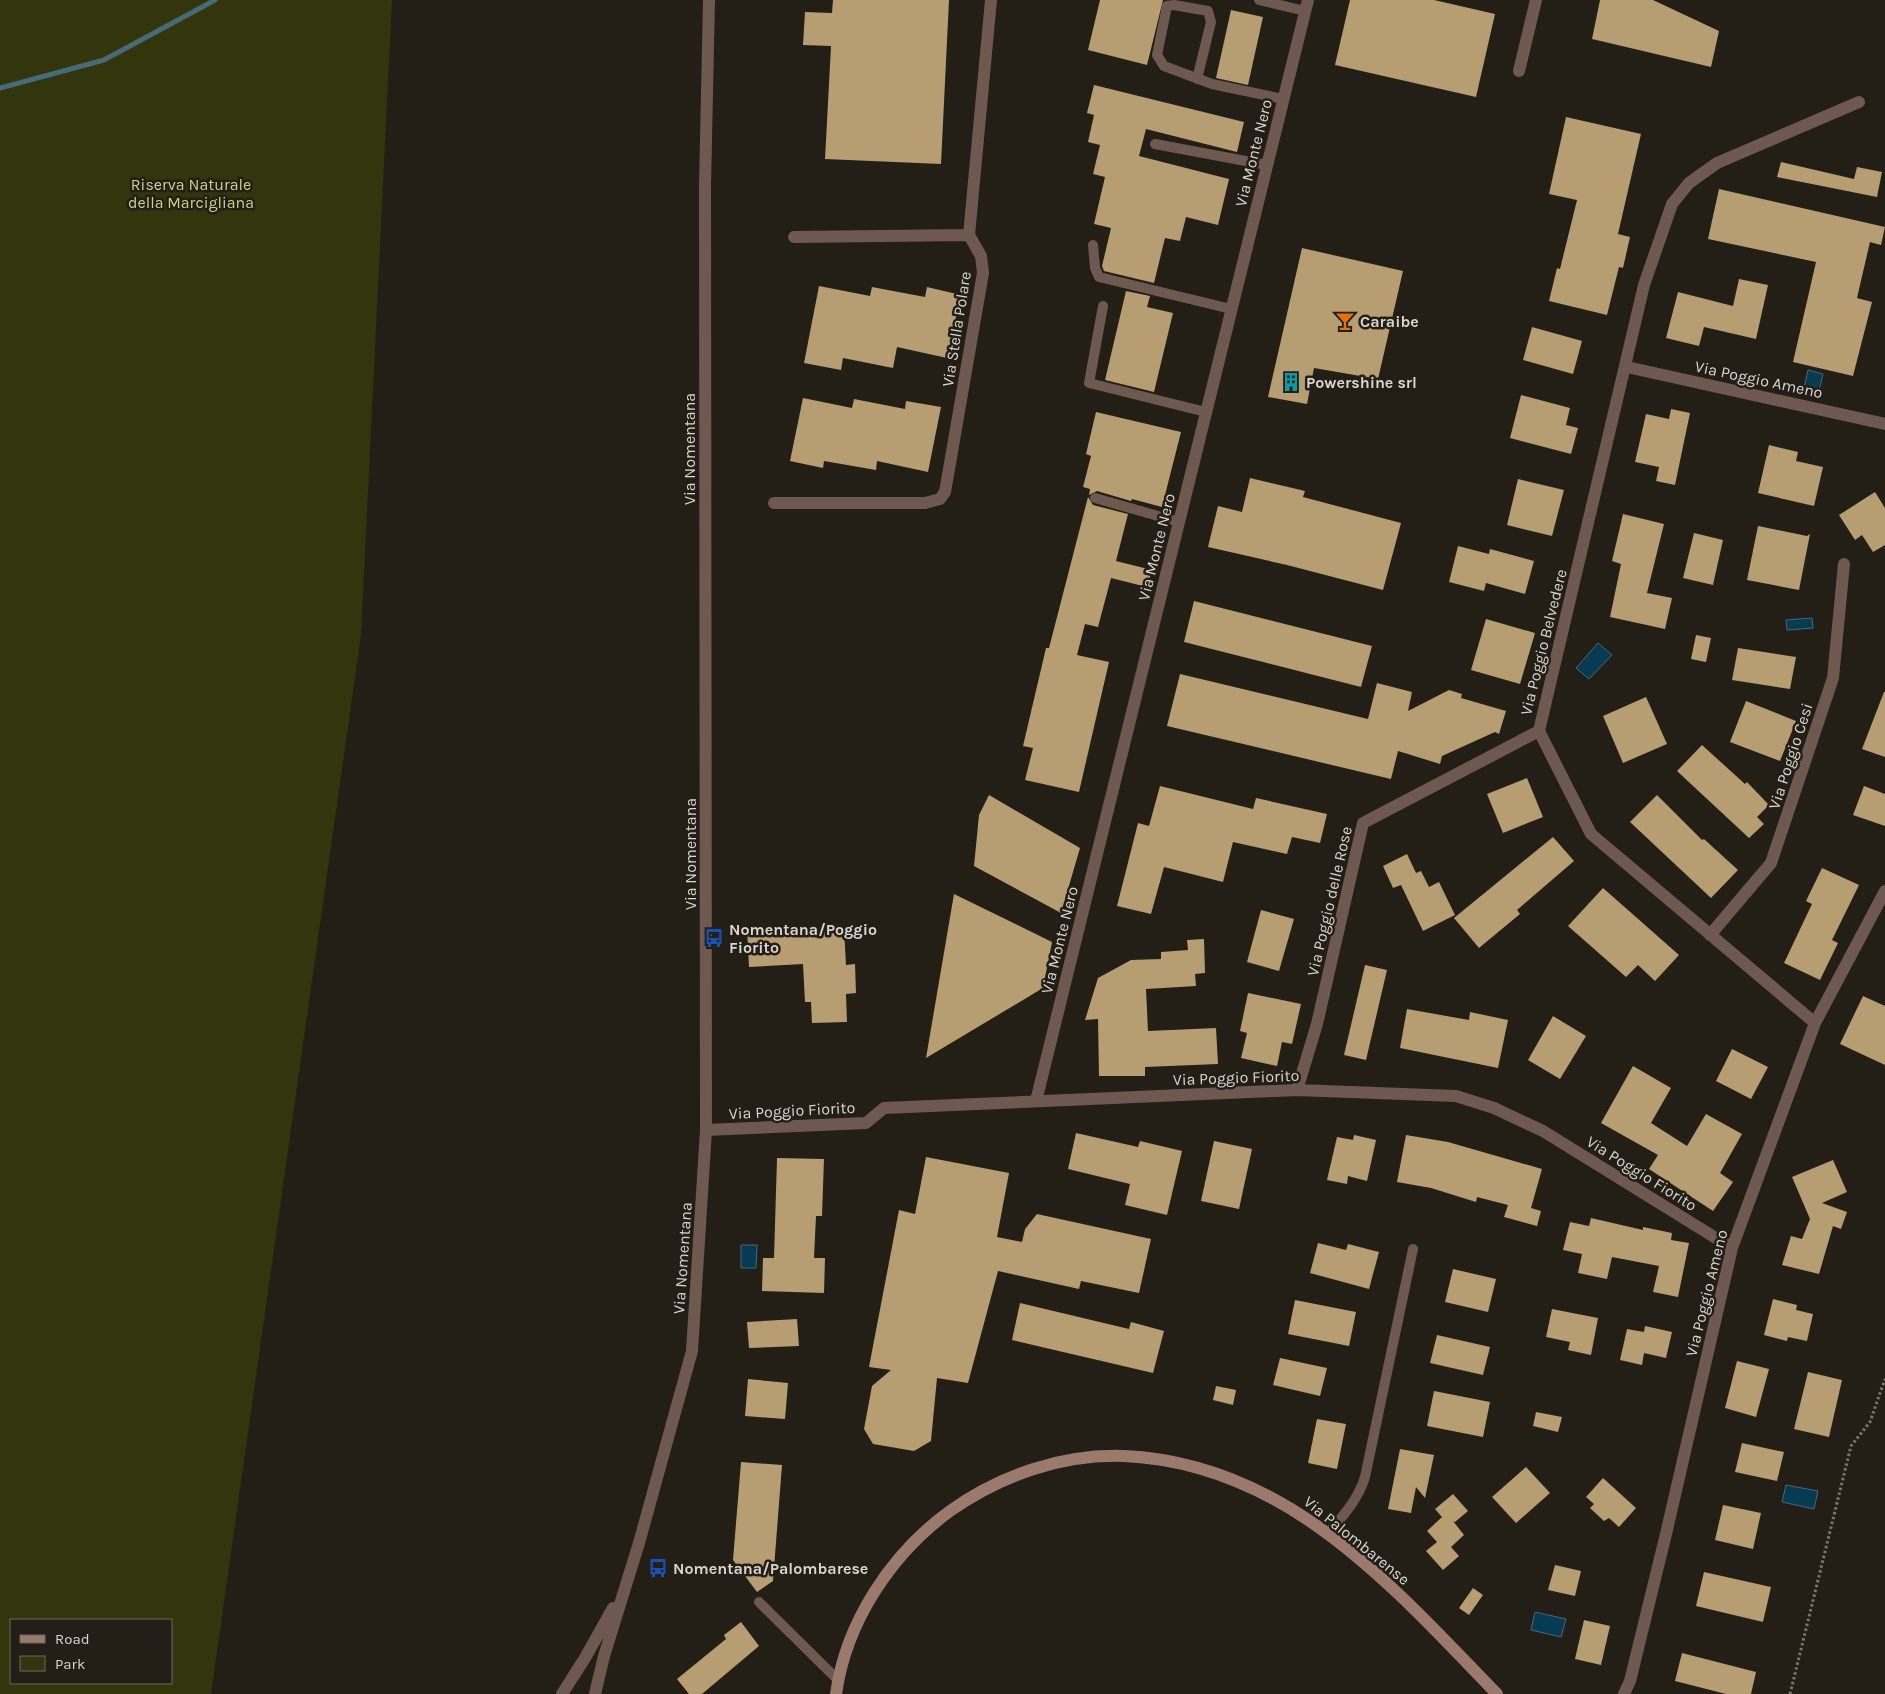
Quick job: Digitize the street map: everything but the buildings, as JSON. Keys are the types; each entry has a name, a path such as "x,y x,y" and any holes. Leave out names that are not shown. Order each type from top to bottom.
{"main road":[{"name":"Via Palombarense","path":"836,1694 844,1654 868,1604 901,1556 921,1536 965,1500 991,1486 1051,1463 1084,1457 1115,1456 1147,1457 1206,1469 1264,1492 1294,1509 1328,1533 1418,1612 1497,1694"}],"street":[{"name":"Via Nomentana","path":"595,1694 604,1656 640,1543 692,1351 706,1130 704,185 710,0"},
{"path":"794,237 969,235 991,0"},
{"path":"1519,71 1536,0"},
{"name":"Via Monte Nero","path":"1036,1101 1306,6"},
{"name":"Via Poggio Belvedere","path":"1815,1023 1591,834 1539,731 1627,367 1644,285 1667,216 1684,188 1700,174 1735,153 1859,102"},
{"name":"Via Stella Polare","path":"774,504 925,503 936,501 943,496 946,488 983,274 981,256 969,235"},
{"name":"Via Poggio Ameno","path":"1627,367 1885,424"},
{"name":"Via Poggio Cesi","path":"1710,935 1771,863 1833,678 1844,564"},
{"name":"Via Poggio delle Rose","path":"1297,1090 1317,1024 1363,823 1539,731"},
{"name":"Via Poggio Ameno","path":"1624,1694 1630,1681 1666,1534 1732,1248 1815,1023 1885,890"},
{"name":"Via Poggio Fiorito","path":"706,1130 866,1123 884,1108 1297,1090 1443,1095 1469,1099 1494,1108 1543,1131 1732,1248"},
{"path":"562,1694 606,1621 640,1543"}],"lane":[{"path":"1259,0 1306,6"},
{"path":"1197,78 1211,22 1208,11 1174,5 1167,6 1157,55 1164,66 1212,84 1283,99"},
{"path":"1155,144 1267,165"},
{"path":"1093,245 1095,268 1099,277 1231,309"},
{"path":"1103,306 1089,383 1206,412"},
{"path":"1095,498 1179,522"},
{"path":"1328,1533 1361,1491 1365,1478 1413,1248"},
{"path":"759,1602 838,1680"}],"path":[{"path":"1790,1694 1850,1446 1870,1422 1885,1379"}],"green space":[{"name":"Riserva Naturale della Marcigliana","path":"0,0 392,0 361,635 211,1694 0,1694"}],"water":[{"path":"1808,370 1823,374 1819,391 1804,388"},
{"path":"1812,618 1813,628 1787,630 1786,620"},
{"path":"1598,643 1612,655 1589,679 1576,668"},
{"path":"741,1245 757,1245 756,1268 741,1268"},
{"path":"1786,1485 1818,1491 1814,1509 1782,1502"},
{"path":"1535,1612 1566,1619 1561,1637 1531,1630"}],"waterway":[{"path":"0,88 104,60 215,0"}],"place":[{"name":"Caraibe","path":"1345,321"},
{"name":"Powershine srl","path":"1291,382"},
{"name":"Nomentana/Poggio Fiorito","path":"714,938"},
{"name":"Nomentana/Palombarese","path":"658,1568"}]}
